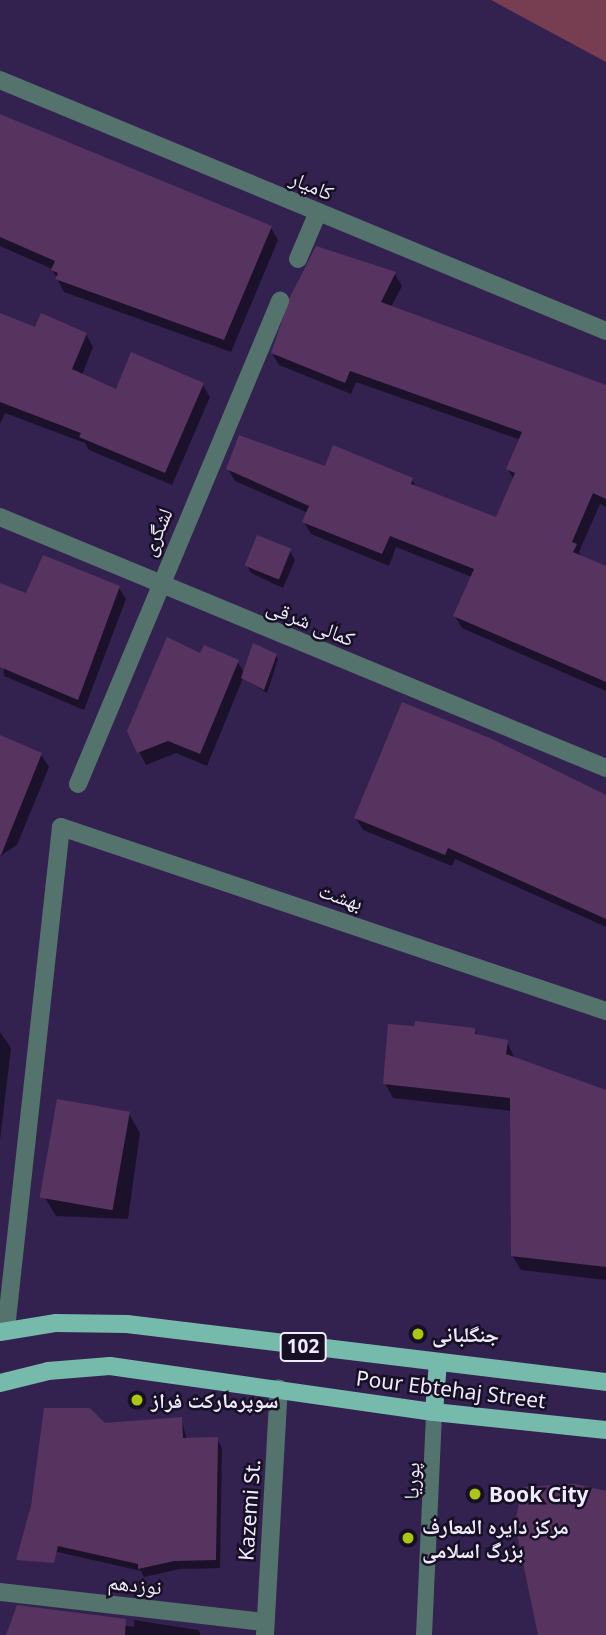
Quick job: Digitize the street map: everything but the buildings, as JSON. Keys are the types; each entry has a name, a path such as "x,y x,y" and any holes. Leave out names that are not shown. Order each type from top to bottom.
{"main road":[{"name":"Pour Ebtehaj Street","path":"3,1331 55,1323 127,1324 606,1382"},
{"path":"434,1412 438,1362"},
{"name":"Pour Ebtehaj Street","path":"0,1383 48,1371 110,1366 434,1412 606,1430"}],"street":[{"name":"کامیار","path":"0,80 606,331"},
{"path":"298,259 318,212"},
{"name":"لشگری","path":"78,784 158,585 280,300"},
{"name":"کمالی شرقی","path":"0,517 158,585 606,768"},
{"name":"بهشت","path":"3,1331 61,827 606,1011"},
{"name":"Kazemi St.","path":"265,1629 279,1388"},
{"name":"نوزدهم","path":"0,1592 265,1629"}],"lane":[{"name":"پوریا","path":"424,1635 434,1412"}],"shaded area":[{"path":"491,0 606,0 606,62"}],"place":[{"name":"جنگلبانی","path":"418,1334"},
{"name":"سوپرمارکت فراز","path":"137,1400"},
{"name":"Book City","path":"475,1494"},
{"name":"مرکز دایره المعارف بزرگ اسلامی","path":"408,1538"}]}
